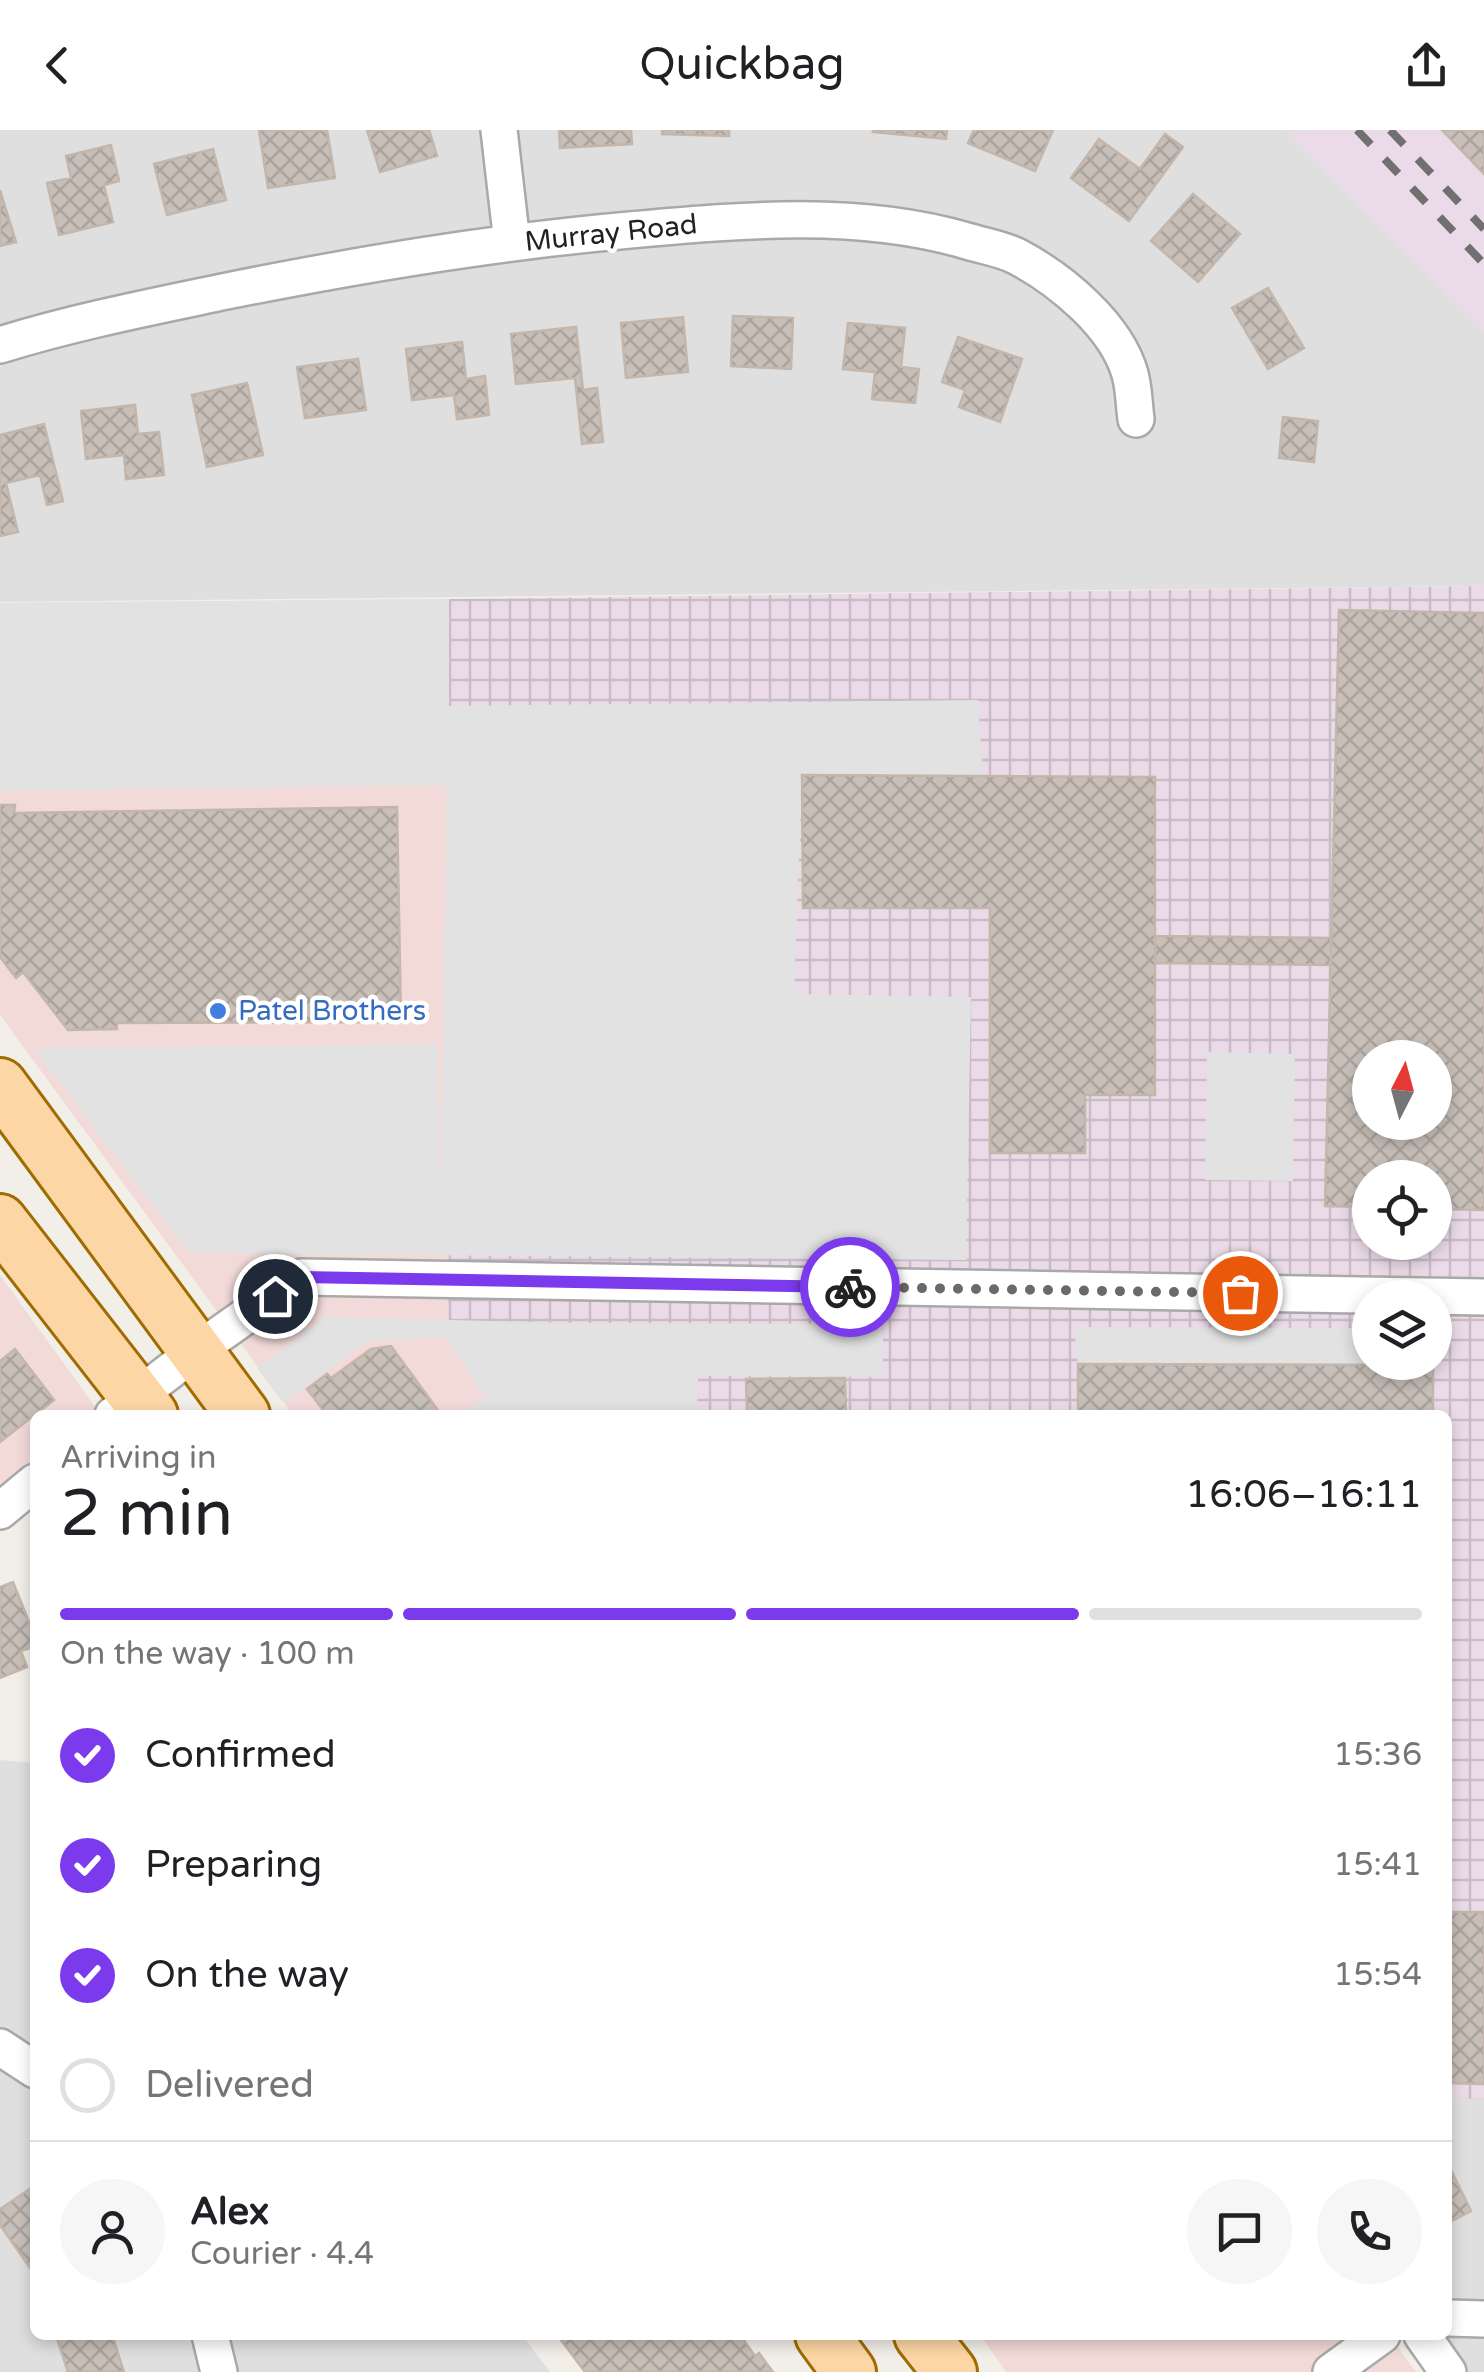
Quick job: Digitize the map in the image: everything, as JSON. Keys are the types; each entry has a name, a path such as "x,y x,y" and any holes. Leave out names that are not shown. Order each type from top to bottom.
{"main road":[{"path":"0,1085 238,1410"},
{"path":"0,1221 133,1408"},
{"path":"826,2340 849,2372"},
{"path":"925,2340 950,2372"}],"street":[{"path":"499,130 512,243"},
{"name":"Murray Road","path":"0,345 160,305 432,253 715,222 872,223 945,235 1015,256 1063,288 1104,324 1130,373 1136,419"},
{"path":"133,1408 196,1351 301,1277 1484,1298"},
{"path":"0,1511 30,1486"},
{"path":"0,2047 30,2067"},
{"path":"1452,2318 1484,2319"},
{"path":"211,2340 219,2372"},
{"path":"1331,2372 1375,2340"},
{"path":"1426,2340 1448,2372"}],"shaded area":[{"path":"0,130 1286,130 1484,333 1484,586 0,602"},
{"path":"1286,130 1448,130 1484,169 1484,333"},
{"path":"1484,586 1484,2099 1452,2098 1452,1410 567,1410 448,1319 449,599"},
{"path":"449,599 448,1319 567,1410 289,1410 0,1015 0,603"},
{"path":"449,599 449,706 978,700 983,777 802,775 794,994 971,997 966,1260 189,1253 34,1048 438,1045 441,1199 447,785 0,791 0,603"},
{"path":"1207,1052 1295,1054 1293,1181 1205,1180"},
{"path":"0,1275 97,1410 30,1410 30,1465 0,1489"},
{"path":"325,1317 883,1324 883,1377 698,1376 697,1410 468,1410 485,1397 446,1337 368,1341 283,1403 257,1368"},
{"path":"1074,1327 1352,1328 1352,1365 1078,1364"},
{"path":"0,1760 30,1763 30,2340 526,2340 550,2372 0,2372"},
{"path":"1452,2094 1484,2096 1484,2372 1427,2372 1405,2340 1452,2340"},
{"path":"984,2340 1393,2340 1416,2372 1006,2372"}],"building":[{"path":"259,130 327,130 335,178 268,188"},
{"path":"367,130 429,130 437,156 380,172"},
{"path":"559,130 631,130 632,144 560,148"},
{"path":"662,130 729,130 729,136 662,134"},
{"path":"874,130 947,130 946,139"},
{"path":"974,130 1053,130 1035,171 968,143"},
{"path":"1442,130 1484,130 1484,174"},
{"path":"1165,134 1183,147 1129,221 1071,178 1099,139 1140,169"},
{"path":"111,145 119,181 104,185 113,222 59,235 47,183 71,178 66,156"},
{"path":"213,149 226,200 167,215 154,164"},
{"path":"0,190 16,242 0,246"},
{"path":"1193,194 1240,234 1198,282 1151,241"},
{"path":"1268,288 1304,348 1268,369 1232,308"},
{"path":"733,316 793,318 791,369 731,366"},
{"path":"683,317 688,372 626,378 621,323"},
{"path":"848,323 905,328 901,367 919,369 915,403 872,399 875,372 843,369"},
{"path":"576,327 583,390 597,388 603,442 582,444 575,378 516,384 511,334"},
{"path":"958,337 1022,359 1000,422 959,407 965,390 942,382"},
{"path":"462,342 466,379 485,376 489,415 457,419 454,395 412,400 406,349"},
{"path":"358,359 366,410 305,418 297,367"},
{"path":"247,383 263,455 207,467 192,395"},
{"path":"135,405 138,434 159,432 164,475 126,479 124,455 86,459 81,411"},
{"path":"1283,417 1318,421 1314,462 1279,458"},
{"path":"44,424 63,501 47,505 40,475 6,483 18,532 0,536 0,435"},
{"path":"1339,610 1484,613 1484,1210 1452,1209 1452,1160 1352,1160 1352,1207 1325,1206"},
{"path":"802,775 1155,777 1155,1095 1085,1095 1085,1153 990,1153 990,908 803,908"},
{"path":"0,805 15,805 14,813 397,807 401,1022 117,1023 117,1029 68,1030 23,972 16,978 0,957"},
{"path":"1155,936 1331,938 1331,965 1155,963"},
{"path":"391,1346 437,1409 323,1410 307,1389 327,1374 331,1378 371,1349"},
{"path":"15,1349 54,1400 41,1410 30,1410 30,1419 0,1442 0,1361"},
{"path":"1078,1364 1352,1365 1352,1380 1433,1380 1433,1410 1078,1410"},
{"path":"845,1378 846,1410 747,1410 746,1379"},
{"path":"13,1582 30,1624 30,1648 21,1651 27,1667 0,1678 0,1587"},
{"path":"1452,1912 1484,1912 1484,2084 1452,2083"},
{"path":"1452,2172 1471,2211 1452,2221"},
{"path":"30,2189 30,2268 0,2225 0,2209"},
{"path":"58,2340 114,2340 124,2372 68,2372"},
{"path":"561,2340 744,2340 773,2372 585,2372"}],"railway":[{"path":"1357,130 1484,264"},
{"path":"1390,130 1484,229"}],"way so far":[{"path":"850,1287 1240,1293"}],"place":[{"name":"Patel Brothers","path":"218,1011"}],"route":[{"path":"275,1296 301,1277 850,1287"}]}
